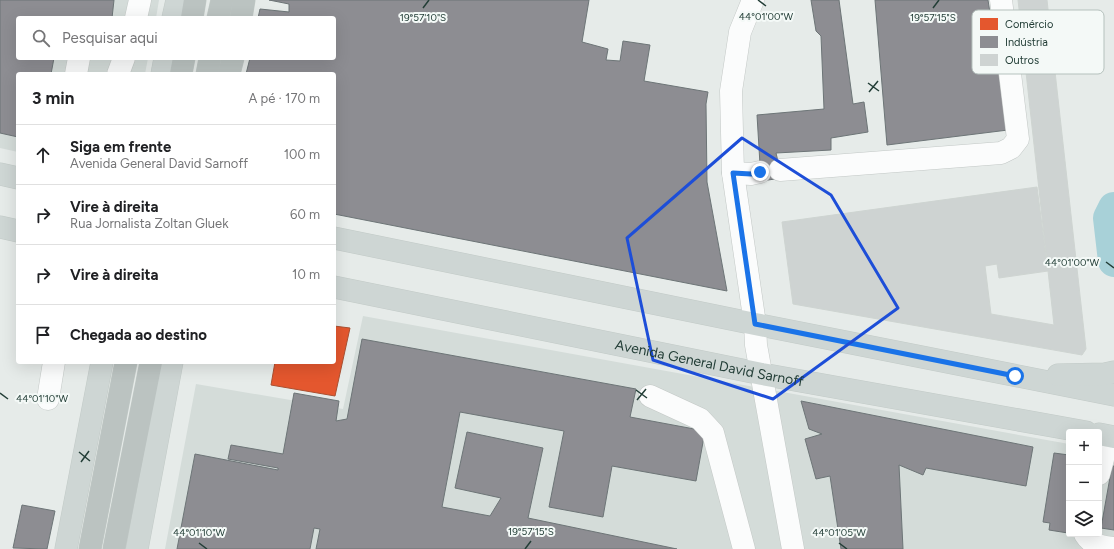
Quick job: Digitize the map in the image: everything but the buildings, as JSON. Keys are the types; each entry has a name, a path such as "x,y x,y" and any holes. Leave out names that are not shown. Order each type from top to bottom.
{"highway":[{"path":"192,16 195,0"},
{"path":"218,16 222,0"},
{"path":"241,16 244,0"},
{"path":"181,72 184,60"},
{"path":"207,72 210,60"},
{"path":"230,72 232,60"},
{"path":"90,549 126,364"},
{"path":"114,549 151,364"}],"main road":[{"path":"173,16 177,0"},
{"path":"162,72 165,60"},
{"path":"0,174 16,178"},
{"path":"0,227 16,231"},
{"path":"336,238 755,324 1114,395"},
{"name":"Avenida General David Sarnoff","path":"336,287 762,374 1068,429"},
{"path":"66,549 102,364"},
{"path":"137,549 172,364"},
{"path":"1015,376 1105,374 1114,372"}],"street":[{"path":"136,16 140,0"},
{"path":"753,0 740,32 731,91 733,173 755,324 756,345 793,549"},
{"path":"1001,0 1002,10"},
{"path":"76,72 79,60"},
{"path":"119,72 123,60"},
{"path":"733,173 751,174 770,171 1001,153 1011,148 1018,139 1010,74"},
{"path":"48,399 54,364"},
{"path":"650,396 700,419 713,433 744,549"},
{"path":"1102,447 1102,463"},
{"path":"1087,537 1090,541 1101,547 1114,548"}],"highlighted area":[{"path":"742,138 831,195 898,308 773,399 653,360 627,238"}],"shaded area":[{"path":"0,0 159,0 156,16 16,16 16,60 148,60 145,72 16,72 16,152 0,148"},
{"path":"363,316 1066,443 1066,537 1102,537 1102,450 1114,452 1114,549 165,549 196,384 343,409"}],"waterway":[{"path":"1114,208 1109,218 1114,261"}],"route":[{"path":"760,172 751,174 733,173 755,324 1015,376"}]}
